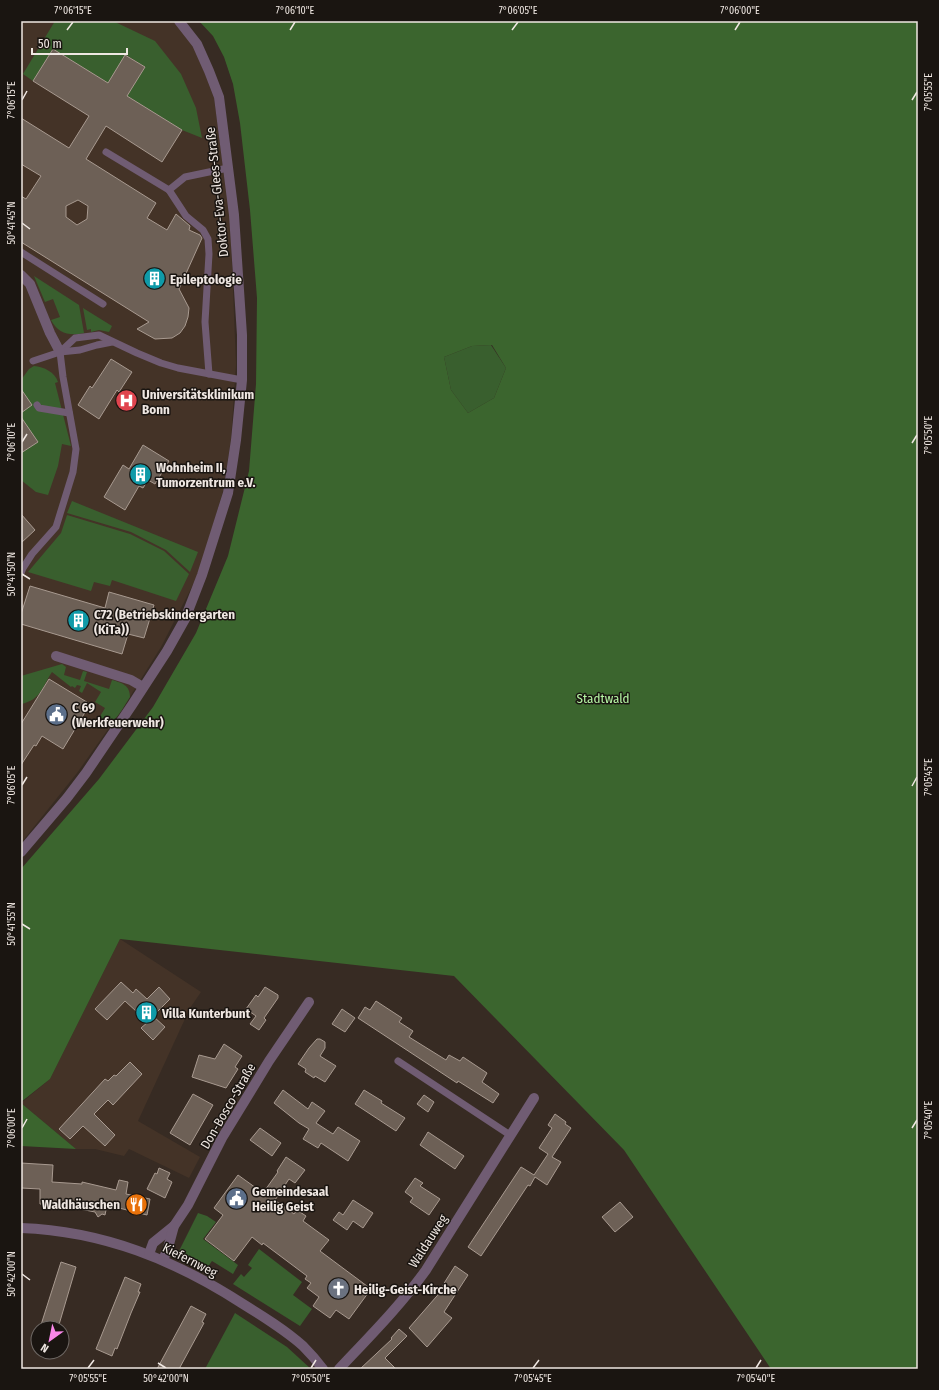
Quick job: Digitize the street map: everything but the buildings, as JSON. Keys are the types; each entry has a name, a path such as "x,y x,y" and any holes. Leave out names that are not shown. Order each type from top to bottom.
{"street":[{"name":"Doktor-Eva-Glees-Straße","path":"21,852 67,798 117,728 167,651 184,619 202,575 228,493 236,440 242,380 242,335 234,215 219,97 197,44 179,21"},
{"path":"21,275 30,284 50,334 60,352"},
{"path":"56,656 130,680 144,687"},
{"name":"Don-Bosco-Straße","path":"149,1254 153,1243 174,1226 188,1205 222,1138 269,1061 309,1002"},
{"name":"Waldauweg","path":"339,1369 392,1313 414,1286 434,1257 534,1098"},
{"name":"Don-Bosco-Straße","path":"163,1260 174,1226"},
{"name":"Kiefernweg","path":"21,1228 58,1231 87,1236 149,1254 178,1266 224,1292 273,1323 304,1347 323,1369"}],"lane":[{"path":"106,152 169,190 186,216 203,230 208,239 209,254 205,322 209,374"},
{"path":"169,190 185,177 228,168"},
{"path":"21,252 103,304"},
{"path":"60,352 75,338 99,335 162,363 242,380"},
{"path":"33,361 60,352 80,350 112,342"},
{"path":"21,574 32,554 56,528 73,472 76,449 63,378 60,352"},
{"path":"37,405 39,408 70,414"},
{"path":"398,1061 510,1135"}],"shaded area":[{"name":"Universitätsklinikum Bonn","path":"21,21 173,21 195,47 214,98 230,216 236,364 231,439 223,491 199,573 161,647 121,711 77,773 21,843"},
{"path":"120,939 201,992 190,1008 138,1121 200,1157 189,1178 129,1149 124,1156 95,1149 76,1149 21,1103 50,1079"}],"green space":[{"path":"55,21 113,21 155,41 181,74 196,108 202,138 182,130 127,96 145,67 126,55 108,83 53,49 33,81 23,74"},
{"name":"Stadtwald","path":"199,21 918,21 918,1369 771,1369 624,1150 454,976 120,939 50,1079 21,1102 21,869 99,779 153,707 196,633 228,556 249,471 256,384 257,298 250,210 240,123 233,84 224,57 213,36","holes":["492,345 506,368 494,398 468,413 451,390 444,357 472,346"]},
{"path":"34,276 79,305 84,333 65,333 54,325 51,320 60,317 53,299 45,302"},
{"path":"83,308 112,326 109,332 99,330 91,332 91,329 87,330"},
{"path":"491,345 506,368 494,398 468,413 451,390 444,357 472,346"},
{"path":"34,366 49,371 57,378 58,382 55,383 71,446 62,444 58,466 48,495 36,492 21,480 21,380 29,369"},
{"path":"72,501 198,552 190,572 166,550 131,532 67,513"},
{"path":"67,515 130,534 164,551 189,574 176,601 112,580 110,586 94,582 91,591 28,572 61,533"},
{"path":"62,664 66,667 64,675 80,680 83,671 87,672 84,681 109,689 112,680 127,687 130,697 112,722 107,725 96,723 105,708 95,702 101,692 87,683 82,693 79,691 81,686 77,685 75,688 72,686 71,687 52,672 37,696 28,702 21,704 21,676"},
{"path":"21,1103 76,1149 21,1146"},
{"path":"198,1213 207,1216 216,1222 203,1239 238,1265 233,1274 212,1261 207,1268 179,1251"},
{"path":"259,1249 302,1282 293,1295 312,1309 300,1326 233,1284 241,1274 244,1277 252,1268 248,1265"},
{"path":"235,1313 287,1347 311,1369 205,1369"}],"place":[{"name":"Epileptologie","path":"155,279"},
{"name":"Universitätsklinikum Bonn","path":"127,401"},
{"name":"Wohnheim II, Tumorzentrum e.V.","path":"140,474"},
{"name":"C72 (Betriebskindergarten (KiTa))","path":"79,621"},
{"name":"C 69 (Werkfeuerwehr)","path":"56,714"},
{"name":"Villa Kunterbunt","path":"147,1013"},
{"name":"Gemeindesaal Heilig Geist","path":"236,1198"},
{"name":"Waldhäuschen","path":"136,1204"},
{"name":"Heilig-Geist-Kirche","path":"339,1289"}]}
